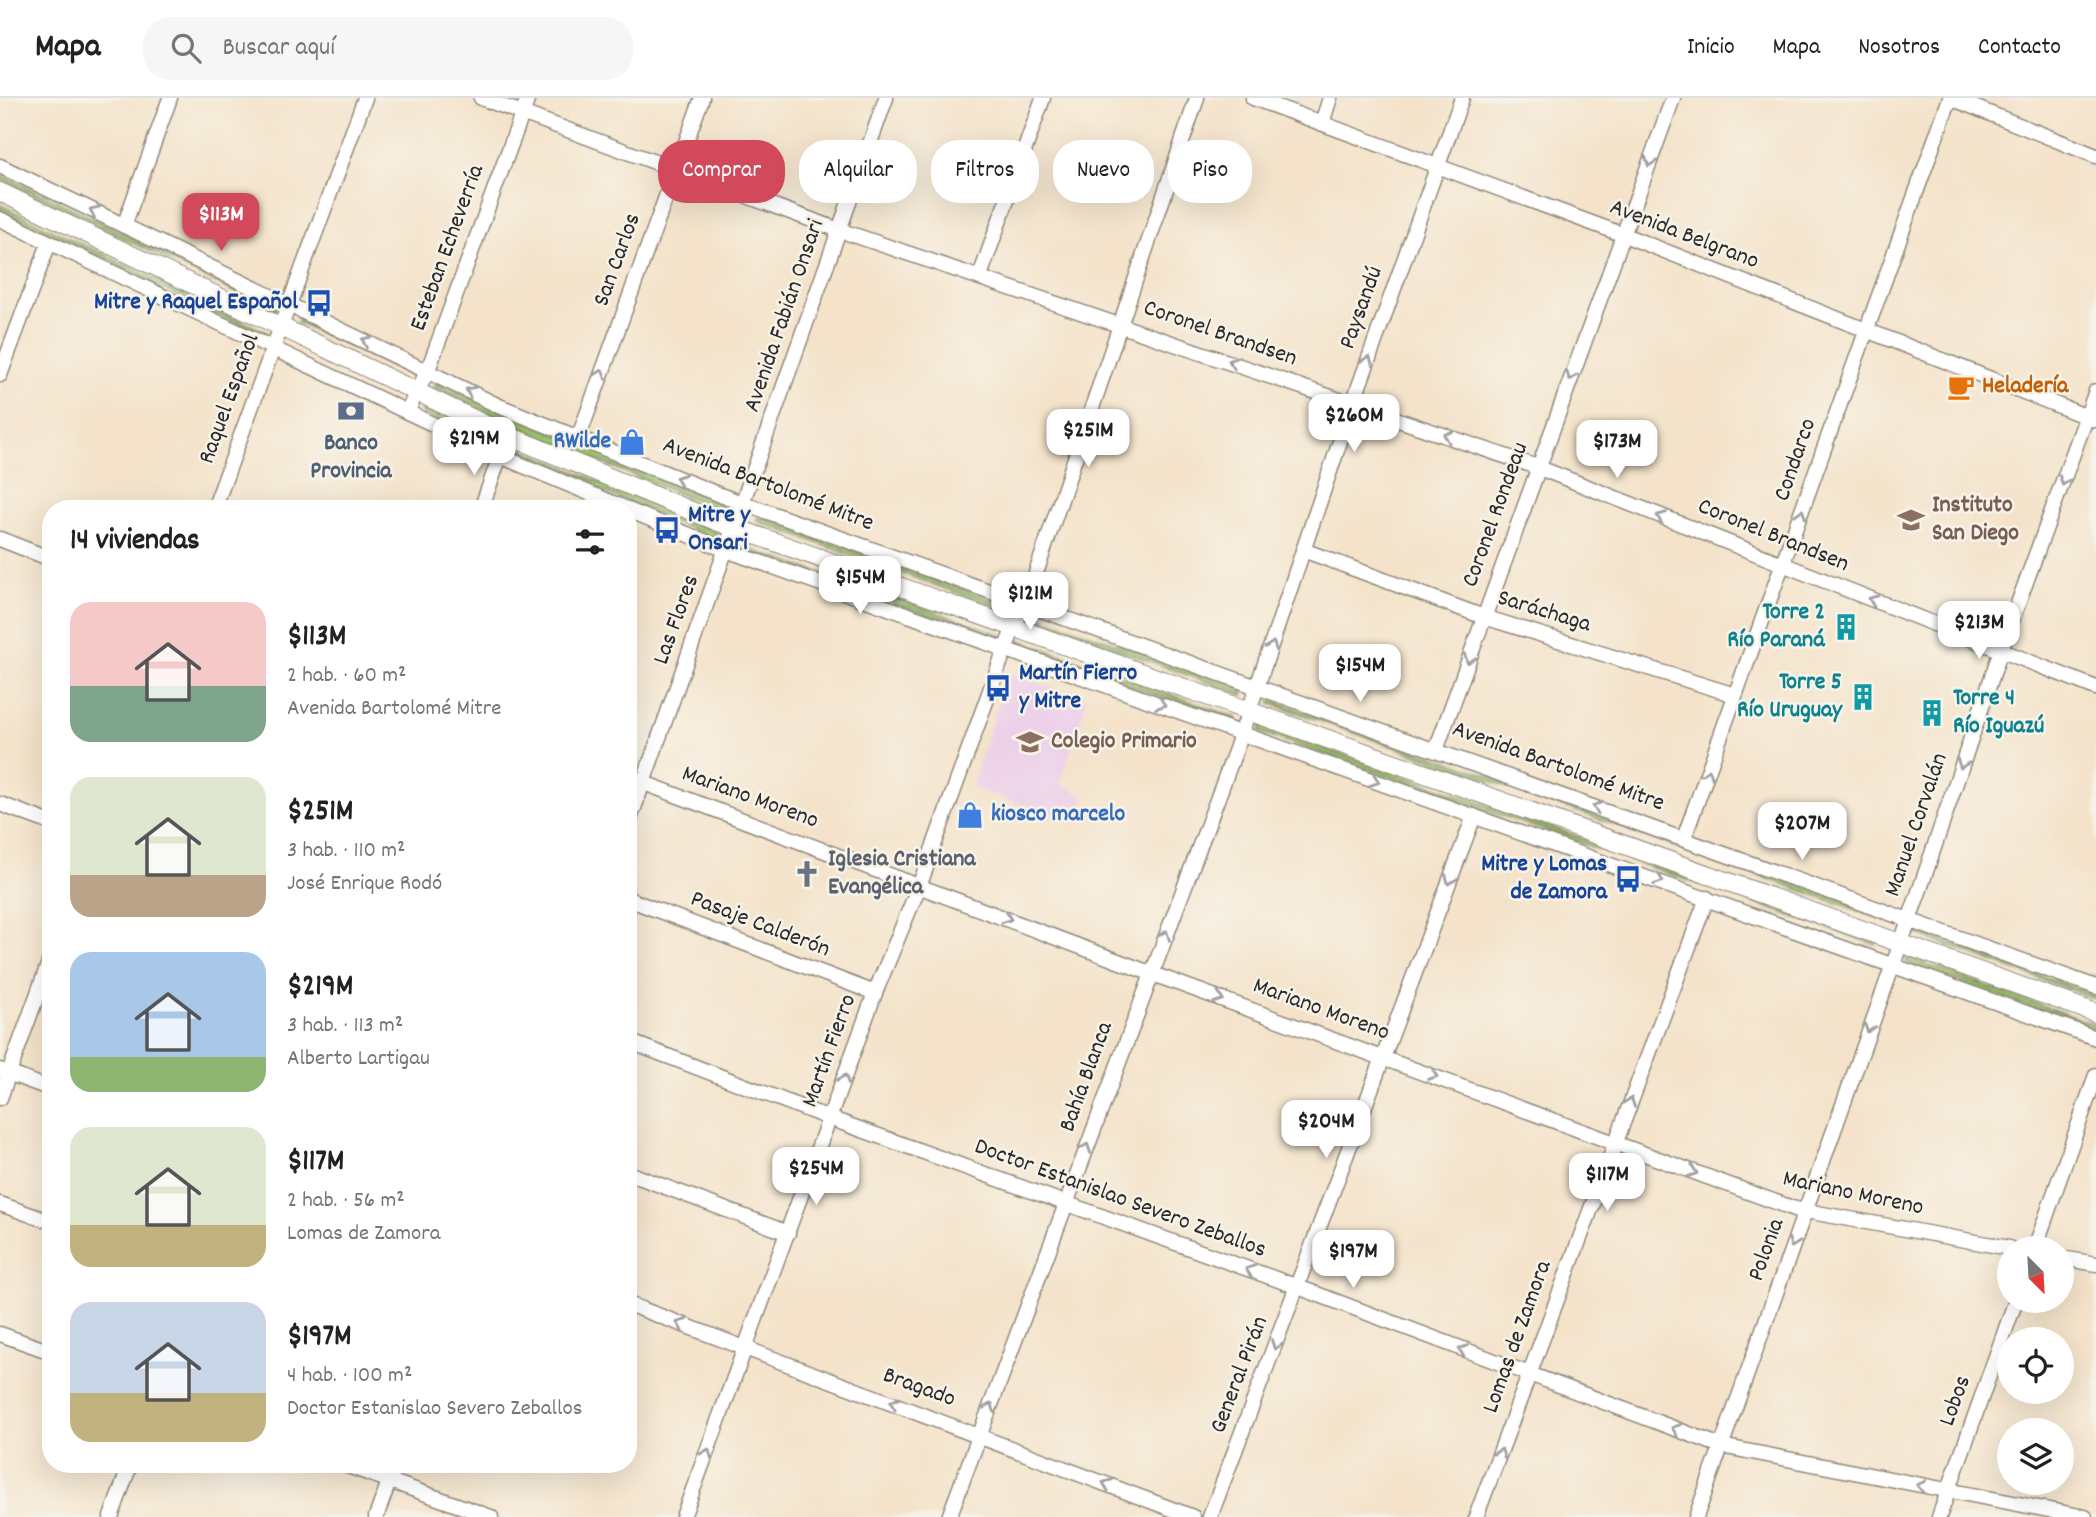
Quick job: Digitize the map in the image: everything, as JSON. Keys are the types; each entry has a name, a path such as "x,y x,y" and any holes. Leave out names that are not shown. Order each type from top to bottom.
{"main road":[{"name":"Avenida Bartolomé Mitre","path":"0,192 509,436 734,527 2096,1013"}],"street":[{"path":"124,226 170,98"},
{"name":"Raquel Español","path":"217,500 365,98"},
{"name":"Coronel Brandsen","path":"481,98 658,165"},
{"name":"Esteban Echeverría","path":"407,412 428,370 528,98"},
{"name":"San Carlos","path":"686,140 702,98"},
{"name":"Avenida Fabián Onsari","path":"726,550 887,98"},
{"path":"980,276 1043,98"},
{"name":"Martín Fierro","path":"683,1517 875,993 920,884 1004,649 1024,603 1118,323 1198,98"},
{"name":"Avenida Belgrano","path":"1253,98 1624,236 2092,419"},
{"path":"1322,123 1330,98"},
{"name":"Paysandú","path":"1242,733 1353,403 1462,98"},
{"name":"Coronel Rondeau","path":"1436,750 1673,98"},
{"path":"1951,98 2096,156"},
{"name":"Condarco","path":"1684,838 1951,98"},
{"name":"Avenida Bartolomé Mitre","path":"0,166 499,406 578,439 744,503 2096,987"},
{"name":"San Carlos","path":"578,439 663,203"},
{"name":"Coronel Brandsen","path":"764,203 1537,467 2096,688"},
{"path":"0,219 500,456 604,500"},
{"path":"0,375 50,243"},
{"name":"Manuel Corvalán","path":"1908,919 2001,650 2092,419 2096,391"},
{"path":"484,500 500,456"},
{"path":"637,514 726,550 2096,1038"},
{"path":"0,540 42,556"},
{"name":"Las Flores","path":"637,800 726,550"},
{"name":"Saráchaga","path":"1303,550 1484,617 1735,695"},
{"name":"Bahía Blanca","path":"949,1517 1150,973 1242,733"},
{"name":"Mariano Moreno","path":"637,781 920,884 1150,973 1805,1211 1997,1246"},
{"path":"0,804 42,820"},
{"name":"General Pirán","path":"1210,1517 1474,816"},
{"name":"Lomas de Zamora","path":"1476,1517 1707,898"},
{"name":"Pasaje Calderón","path":"637,902 875,993"},
{"name":"Polonia","path":"1696,1517 1908,919"},
{"path":"0,1098 4,1072 42,979"},
{"name":"Doctor Estanislao Severo Zeballos","path":"637,1044 829,1118 1298,1287 1528,1376 1721,1446 2085,1517"},
{"path":"4,1072 42,1086"},
{"path":"2039,1236 2096,1075"},
{"path":"637,1176 788,1233"},
{"path":"0,1204 42,1219"},
{"path":"2074,1260 2096,1264"},
{"name":"Bragado","path":"637,1307 1193,1517"},
{"name":"Lobos","path":"1939,1517 2011,1313"},
{"path":"0,1334 42,1349"},
{"path":"111,1517 127,1473"},
{"path":"365,1473 487,1516"},
{"path":"376,1517 392,1473"}],"shaded area":[{"name":"Colegio Primario","path":"1013,674 1087,700 1060,784 1085,796 1076,823 971,787 1006,679"}],"green space":[{"path":"0,174 277,306 275,311 0,179"},
{"path":"0,205 267,333 264,337 0,211"},
{"path":"300,317 417,374 415,376 297,322"},
{"path":"436,382 726,506 723,511 568,449 433,387"},
{"path":"422,407 717,532 714,539 637,506 637,500 623,500 421,413"},
{"path":"758,516 1009,606 1008,611 757,521"},
{"path":"745,548 1001,634 999,639 744,552"},
{"path":"1029,613 1245,689 1243,695 1029,617"},
{"path":"1020,640 1236,718 1235,723 1017,646"},
{"path":"1272,700 1888,914 1886,920 1270,703"},
{"path":"1261,726 1877,941 1876,945 1260,732"},
{"path":"1917,931 2096,995 2096,999 1916,934"},
{"path":"1906,959 2096,1025 2096,1031 1907,963"}],"place":[{"name":"Mitre y Raquel Español","path":"319,303"},
{"name":"Heladería","path":"1961,387"},
{"name":"Banco Provincia","path":"351,411"},
{"name":"RWilde","path":"632,442"},
{"name":"Instituto San Diego","path":"1911,520"},
{"name":"Mitre y Onsari","path":"667,530"},
{"name":"Torre 2 Río Paraná","path":"1846,627"},
{"name":"Martín Fierro y Mitre","path":"998,688"},
{"name":"Torre 5 Río Uruguay","path":"1863,697"},
{"name":"Torre 4 Río Iguazú","path":"1932,713"},
{"name":"Colegio Primario","path":"1030,742"},
{"name":"kiosco marcelo","path":"970,815"},
{"name":"Iglesia Cristiana Evangélica","path":"807,874"},
{"name":"Mitre y Lomas de Zamora","path":"1628,879"}]}
